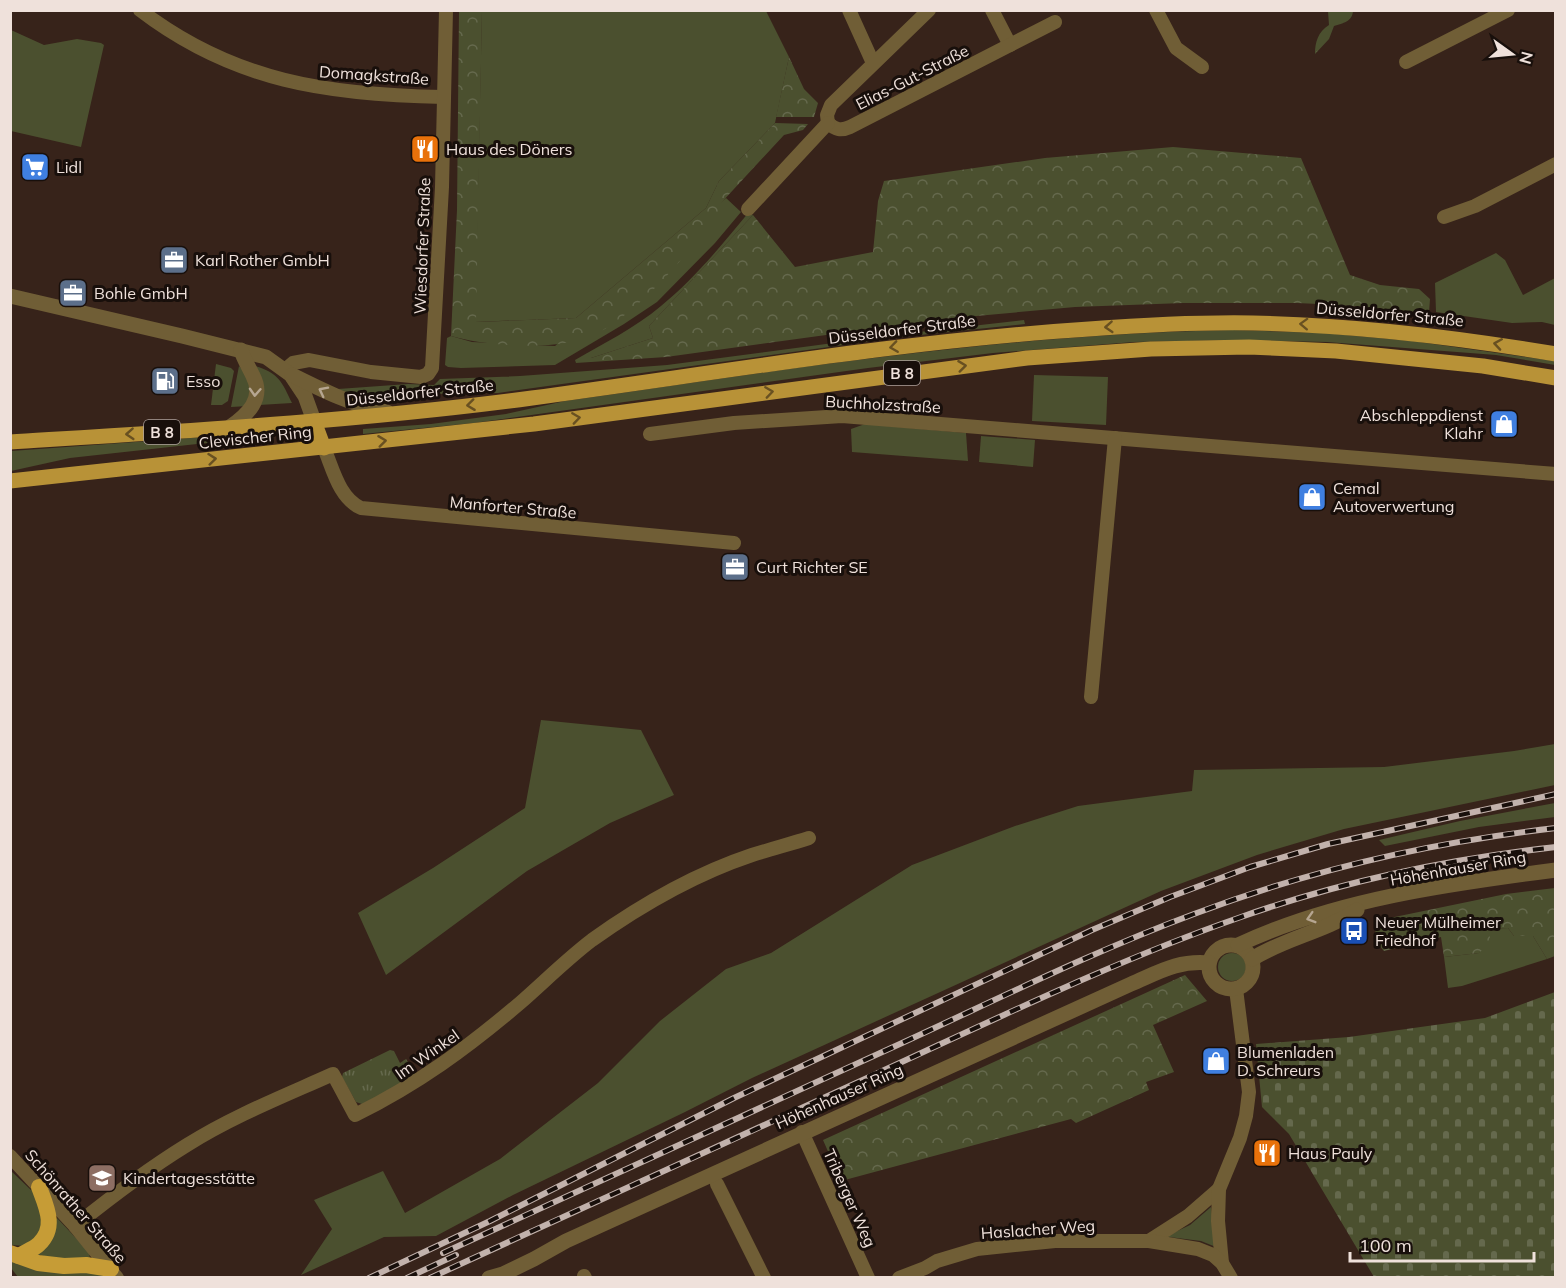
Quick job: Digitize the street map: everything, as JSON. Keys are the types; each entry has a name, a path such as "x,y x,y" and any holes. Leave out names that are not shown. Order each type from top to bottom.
{"highway":[{"path":"15,1254 39,1245 48,1231 50,1215 39,1187"},
{"path":"15,1254 38,1263 64,1266 86,1264 114,1273"}],"main road":[{"name":"Düsseldorfer Straße","path":"314,421 529,398 902,346 1025,333 1150,325 1250,322 1338,326 1424,334 1556,354"},
{"name":"B 8","path":"324,448 534,424 1026,358 1151,349 1249,347 1336,351 1483,366 1556,378"},
{"name":"Clevischer Ring","path":"10,442 314,421"},
{"path":"314,421 324,448"},
{"name":"Clevischer Ring","path":"10,481 324,448"}],"street":[{"name":"Domagkstraße","path":"140,10 193,46 242,68 279,80 340,92 444,97"},
{"name":"Wiesdorfer Straße","path":"428,374 434,361 446,10"},
{"path":"849,10 873,63"},
{"path":"748,209 828,123 827,115 831,105 929,10"},
{"path":"992,10 1010,45"},
{"path":"1156,10 1176,48 1202,67"},
{"path":"1406,62 1508,10"},
{"name":"Elias-Gut-Straße","path":"828,123 834,128 843,130 850,127 1055,22"},
{"path":"1444,217 1475,206 1556,164"},
{"path":"10,296 266,357 342,400 361,407 396,414"},
{"path":"230,427 247,415 255,403 256,396 256,381 244,362 241,350"},
{"name":"Düsseldorfer Straße","path":"289,372 293,363 309,360 371,372 421,377 428,374"},
{"path":"289,372 305,396 314,421"},
{"name":"Buchholzstraße","path":"650,435 734,423 842,416 1556,474"},
{"path":"1091,697 1115,438"},
{"name":"Manforter Straße","path":"324,448 345,495 352,504 361,508 734,543"},
{"name":"Im Winkel","path":"75,1226 129,1183 189,1144 260,1107 333,1074 355,1115 395,1096 475,1040 590,942 629,915 662,895 711,872 751,855 809,838"},
{"name":"Höhenhauser Ring","path":"491,1277 503,1274 566,1241 802,1132 1176,964 1194,961 1209,963 1212,956 1223,946 1238,945 1286,926 1356,904 1420,890 1556,870"},
{"name":"Höhenhauser Ring","path":"1252,959 1269,948 1329,925 1367,903"},
{"path":"1209,963 1209,972 1220,986 1236,989 1244,985 1250,979 1253,969 1252,959 1244,948 1238,945"},
{"name":"Haslacher Weg","path":"1222,1263 1218,1189 1240,1138 1249,1092 1236,989"},
{"name":"Triberger Weg","path":"802,1132 868,1278"},
{"name":"Schönrather Straße","path":"10,1156 75,1226 114,1273"},
{"path":"717,1184 764,1278"},
{"name":"Haslacher Weg","path":"1149,1241 1188,1216 1218,1189"},
{"name":"Haslacher Weg","path":"899,1278 937,1261 977,1249 1055,1241 1149,1241 1198,1249 1213,1255 1222,1263 1232,1278"}],"green space":[{"path":"459,11 482,11 476,322 576,318 706,208 719,181 775,123 808,124 803,130 784,135 721,203 721,212 680,261 635,307 600,332 568,343 527,346 485,343 451,336 457,210"},
{"path":"482,11 766,11 789,57 775,123 719,181 706,208 576,318 475,322"},
{"path":"1328,11 1353,11 1349,20 1334,26 1329,39 1315,54 1318,38 1329,25"},
{"path":"11,30 44,45 77,39 104,45 81,147 11,131"},
{"path":"789,57 804,89 818,103 814,117 776,117"},
{"path":"1173,147 1301,158 1350,275 1380,285 1419,289 1430,299 1429,313 1297,303 1183,303 1075,307 943,319 666,357 591,362 591,358 653,338 649,326 753,215 795,267 873,252 878,201 884,181 1045,158"},
{"path":"726,198 741,212 715,243 657,302 624,324 555,365 461,368 445,365 447,338 451,336 472,342 555,346"},
{"path":"749,212 753,215 649,326 653,338 591,358 591,362 576,363 575,360 641,321 673,296"},
{"path":"1496,253 1505,260 1523,295 1555,278 1555,325 1542,322 1512,323 1436,312 1435,283"},
{"path":"1024,320 1025,324 901,337 498,393 433,394 374,400 361,399 338,389 408,384 434,385 440,379 520,376 667,365"},
{"path":"1233,330 1324,333 1412,341 1555,361 1555,365 1496,355 1327,342 1239,340 1134,342 993,353 868,368 474,423 363,434 363,429 431,424 506,414 565,401 898,355 1065,338"},
{"path":"216,364 234,371 228,401 222,405 211,405"},
{"path":"239,366 249,380 248,406 231,407"},
{"path":"255,366 270,372 279,379 292,403 259,405"},
{"path":"1034,375 1108,377 1106,425 1032,421"},
{"path":"865,424 966,433 968,461 852,452 851,429"},
{"path":"260,433 261,437 70,458 11,471 11,451"},
{"path":"981,436 1035,440 1033,467 979,462"},
{"path":"541,720 641,730 674,795 610,823 527,871 386,975 358,913 433,868 525,808"},
{"path":"1555,744 1555,785 1344,829 1257,855 1161,891 752,1078 513,1195 436,1236 384,1237 301,1275 332,1229 314,1200 383,1171 405,1213 500,1159 598,1083 660,1021 726,969 771,953 912,865 1015,826 1078,806 1192,791 1194,770 1384,767"},
{"path":"1555,803 1555,817 1479,827 1385,846 1379,840 1460,821"},
{"path":"1555,888 1555,956 1547,959 1533,936 1514,936 1508,928 1488,929 1491,942 1479,953 1444,957 1441,937 1384,951 1374,940 1377,923 1380,920 1506,894"},
{"path":"1508,928 1514,936 1533,936 1547,959 1462,986 1448,988 1444,957 1479,953 1487,929"},
{"path":"1232,953 1242,957 1246,967 1242,977 1232,981 1222,977 1218,967 1222,957"},
{"path":"1185,975 1207,1001 1153,1025 1174,1072 1146,1082 1149,1090 1076,1123 1071,1119 841,1181 823,1140"},
{"path":"1555,992 1555,1277 1374,1277 1289,1134 1262,1107 1256,1044 1349,1037 1485,1018"},
{"path":"390,1050 394,1051 400,1063 406,1059 417,1076 365,1105 356,1102 342,1077 343,1073"},
{"path":"10,1170 32,1189 41,1203 42,1232 25,1246 11,1245"},
{"path":"1211,1207 1216,1247 1201,1241 1169,1237 1190,1225"},
{"path":"57,1218 89,1252 90,1259 72,1261 33,1254"},
{"path":"11,1260 94,1269 109,1277 18,1277 11,1268"}],"railway":[{"path":"369,1278 490,1221 734,1098 1092,930 1170,897 1250,867 1328,844 1556,794"},
{"path":"443,1253 1046,976 1157,928 1238,898 1327,871 1463,841 1556,828"},
{"path":"430,1278 1058,990 1195,934 1279,904 1357,882 1436,865 1556,847"},
{"path":"407,1278 456,1255"}],"place":[{"name":"Haus des Döners","path":"425,149"},
{"name":"Lidl","path":"35,167"},
{"name":"Karl Rother GmbH","path":"174,260"},
{"name":"Bohle GmbH","path":"73,293"},
{"name":"Esso","path":"165,381"},
{"name":"Abschleppdienst Klahr","path":"1504,424"},
{"name":"Cemal Autoverwertung","path":"1312,497"},
{"name":"Curt Richter SE","path":"735,567"},
{"name":"Neuer Mülheimer Friedhof","path":"1354,931"},
{"name":"Blumenladen D. Schreurs","path":"1216,1061"},
{"name":"Haus Pauly","path":"1267,1153"},
{"name":"Kindertagesstätte","path":"102,1178"}]}
